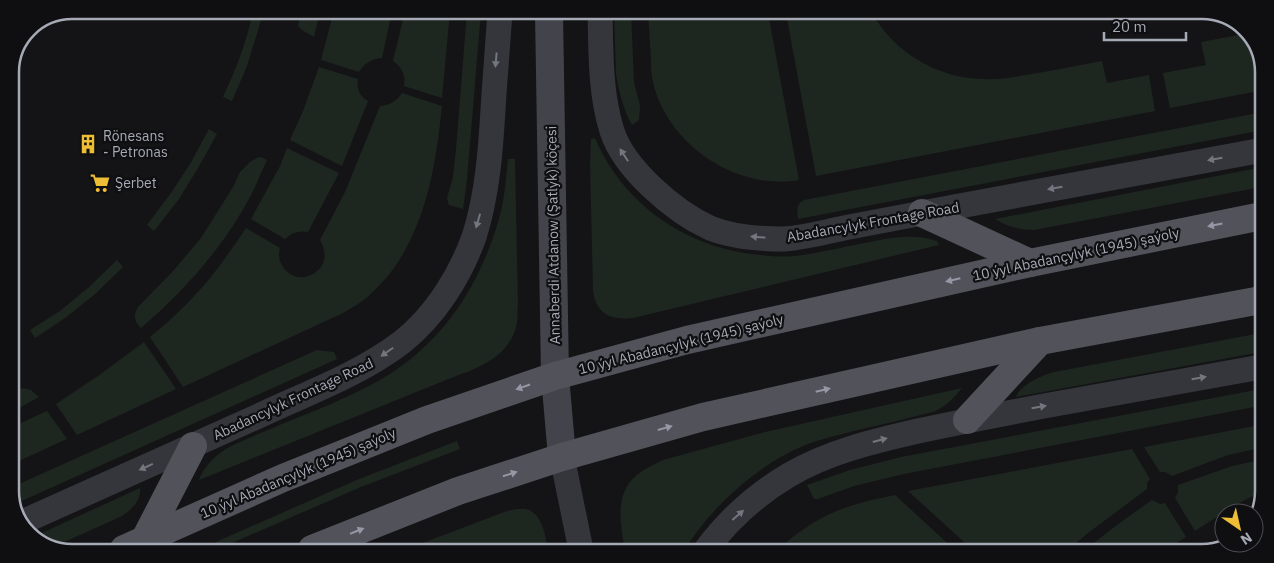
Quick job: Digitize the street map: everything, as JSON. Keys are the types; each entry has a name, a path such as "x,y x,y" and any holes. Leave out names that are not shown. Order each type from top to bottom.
{"main road":[{"path":"922,213 1030,263"},
{"name":"10 ýyl Abadançylyk (1945) şaýoly","path":"134,544 283,478 427,420 555,376 687,340 1030,263 1255,217"},
{"path":"325,544 458,491 562,457 703,417 1040,342 1255,301"},
{"path":"967,420 1040,342"},
{"path":"134,544 193,446"}],"street":[{"name":"Abadancylyk Frontage Road","path":"27,520 353,372 379,358 421,324 436,307 462,265 481,211 490,152 500,19"},
{"name":"Annaberdi Atdanow (Şatlyk) köçesi","path":"549,19 555,376 562,457"},
{"name":"Abadancylyk Frontage Road","path":"600,19 602,73 606,106 613,133 622,152 637,173 656,191 686,214 711,228 731,234 785,239 1255,151"},
{"path":"711,544 733,518 763,493 789,475 820,460 854,447 967,420 1255,368"},
{"path":"562,457 581,544"}],"shaded area":[{"path":"251,19 261,19 247,66 232,101 223,97 248,33"},
{"path":"299,19 318,19 314,37 298,26"},
{"path":"332,19 390,19 382,58 369,62 359,72 321,60"},
{"path":"403,19 449,19 442,98 404,86 403,72 393,61"},
{"path":"466,19 480,19 463,209 449,205 447,198 453,177"},
{"path":"614,19 631,19 634,83 640,105 639,120 632,125 626,113 616,74"},
{"path":"648,19 769,19 799,180 775,181 752,178 729,170 708,158 689,143 673,125 661,104 651,70"},
{"path":"787,19 876,19 892,40 918,60 949,74 965,77 989,79 1010,77 1102,61 1107,83 1149,75 1155,111 816,176"},
{"path":"1240,35 1248,45 1254,61 1255,92 1170,108 1163,73 1206,65 1201,42"},
{"path":"319,67 358,79 359,92 368,101 342,166 290,140"},
{"path":"402,93 442,106 430,185 413,235 400,259 384,280 365,299 343,313 183,387 150,337 184,307 203,286 246,228 280,248 279,257 281,262 293,276 302,277 318,271 323,263 325,254 320,240 345,192 380,106 387,105 397,99"},
{"path":"1255,114 1255,132 798,219 798,205 804,200"},
{"path":"209,129 217,134 179,199 154,231 147,225 190,164"},
{"path":"595,138 623,184 641,203 662,220 684,233 709,244 734,251 766,256 797,256 903,237 929,239 937,241 939,245 633,318 611,317 601,311 593,291 590,163 591,139"},
{"path":"287,148 339,173 308,232 302,231 285,239 251,219 280,166"},
{"path":"261,157 267,160 251,195 228,233 188,283 141,328 135,318 138,307 174,270 201,238 233,187 240,172 250,162"},
{"path":"508,159 515,159 518,306 514,332 504,349 488,362 470,371 199,480 212,460 231,446 357,392 384,378 430,342 465,297 491,244 500,215"},
{"path":"1255,169 1255,188 1251,189 1034,230 1014,228 995,219"},
{"path":"117,260 123,267 94,295 65,318 35,338 30,330 60,311 88,288"},
{"path":"1255,334 1255,353 1016,397 1022,388 1044,375"},
{"path":"144,342 176,389 77,435 56,404"},
{"path":"317,350 334,352 337,359 20,502 19,484"},
{"path":"23,388 31,390 39,397 19,408 19,390"},
{"path":"962,388 950,401 936,411 823,439 785,454 752,477 721,504 707,519 689,544 624,544 621,529 623,497 626,487 642,471 663,460 765,432"},
{"path":"1255,390 1255,407 904,474 854,486 818,499 814,499 807,485 850,470 901,457"},
{"path":"47,411 67,439 19,461 19,424"},
{"path":"1255,426 1255,449 1228,455 1172,476 1165,472 1160,472 1144,447"},
{"path":"457,441 460,449 361,487 230,544 211,544 359,479"},
{"path":"1132,449 1150,479 1147,483 1147,489 1075,544 966,544 908,491"},
{"path":"1255,461 1255,495 1239,503 1214,503 1214,519 1195,531 1175,498 1178,493 1178,485 1232,466"},
{"path":"140,488 139,497 135,504 122,516 62,543 40,534"},
{"path":"895,495 948,544 784,544 818,520 841,509"},
{"path":"1152,500 1160,504 1165,503 1186,537 1175,544 1092,544"},
{"path":"527,509 534,513 541,522 547,544 420,544 507,511"}],"place":[{"name":"Rönesans - Petronas","path":"88,144"},
{"name":"Şerbet","path":"100,183"}]}
